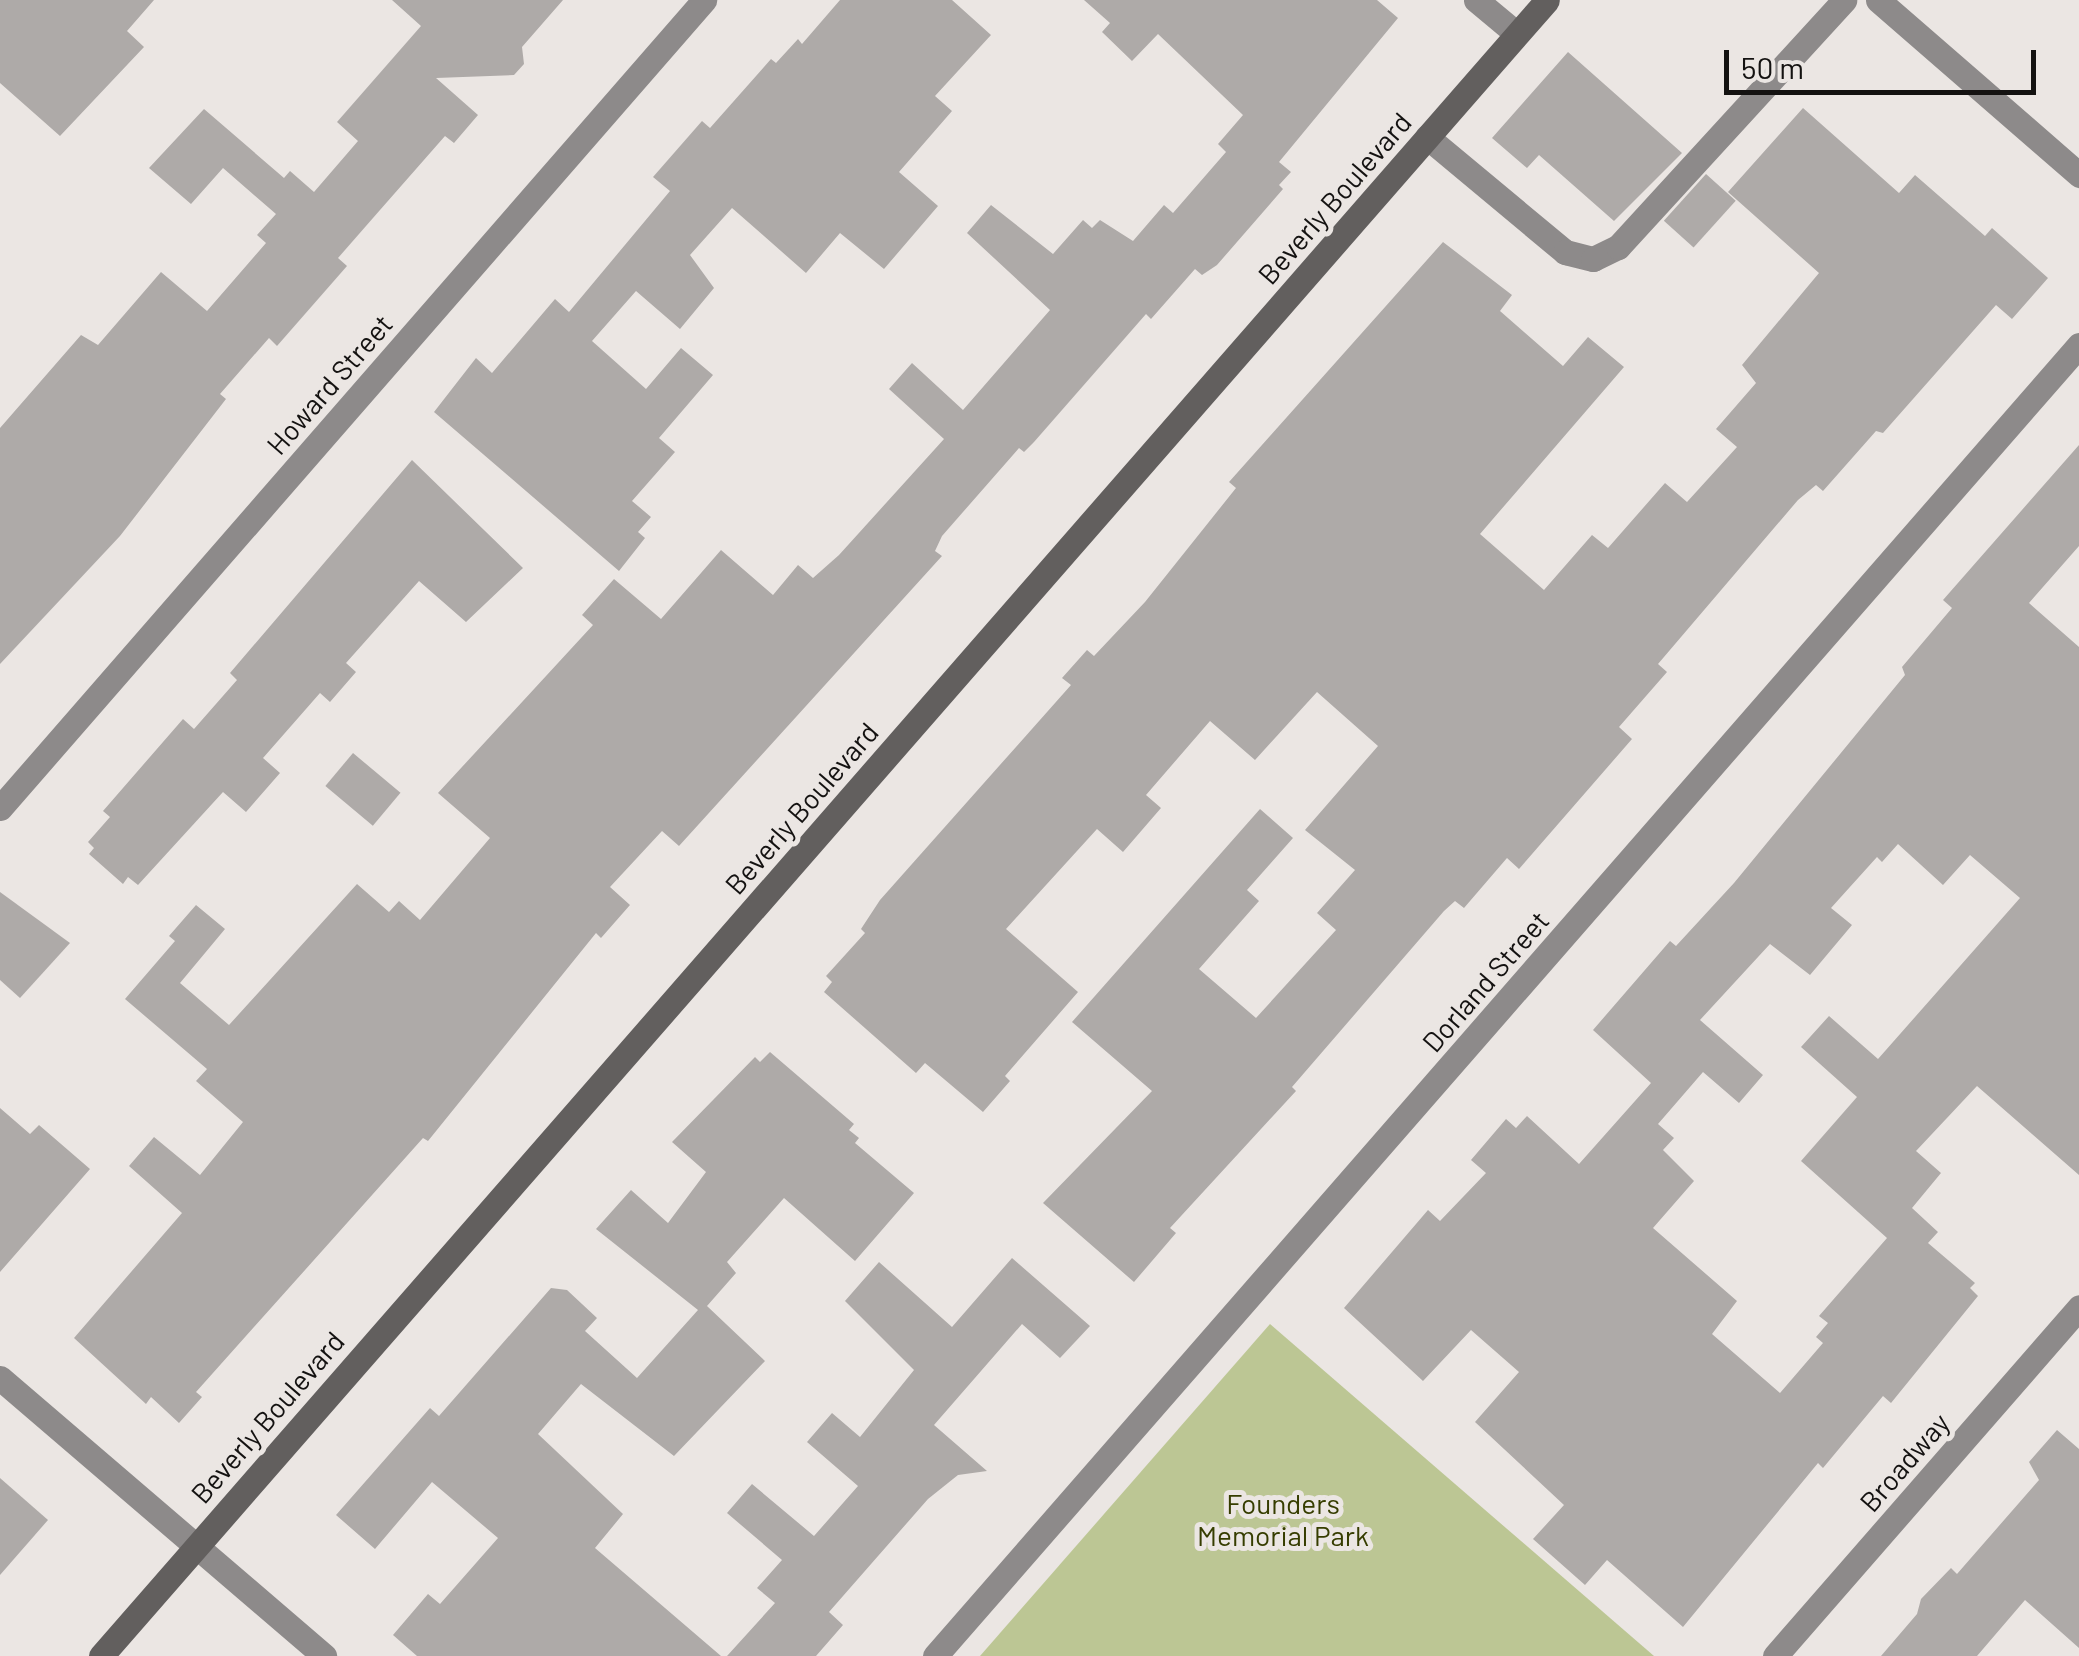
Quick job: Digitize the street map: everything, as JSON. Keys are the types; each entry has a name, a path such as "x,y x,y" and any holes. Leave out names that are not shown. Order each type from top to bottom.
{"main road":[{"name":"Beverly Boulevard","path":"101,1656 1547,0"}],"street":[{"name":"Howard Street","path":"0,808 704,0"},
{"path":"1476,0 1517,34"},
{"path":"1428,137 1564,252 1593,258 1618,248 1844,0"},
{"path":"1878,0 2079,175"},
{"name":"Dorland Street","path":"935,1656 2079,345"},
{"name":"Broadway","path":"1774,1656 2079,1307"},
{"path":"0,1378 324,1656"}],"green space":[{"name":"Founders Memorial Park","path":"1270,1324 1654,1656 980,1656"}],"building":[{"path":"0,0 154,0 127,31 144,47 60,136 0,83"},
{"path":"392,0 563,0 522,47 524,64 514,75 436,78 478,115 454,143 445,136 338,258 347,266 277,346 269,338 220,394 226,399 120,536 0,664 0,428 81,335 98,345 161,272 207,311 266,243 257,235 276,214 223,168 191,204 149,168 204,109 284,178 290,171 314,192 358,141 337,122 421,26"},
{"path":"840,0 952,0 991,35 935,96 952,111 899,172 938,206 884,269 840,233 806,273 732,208 690,255 714,288 680,329 636,291 592,341 646,389 681,348 713,375 659,438 675,452 632,501 651,517 638,532 645,538 619,571 434,412 476,358 492,373 555,299 569,312 670,191 653,177 702,121 710,128 771,59 776,63 798,39 802,44"},
{"path":"1084,0 1377,0 1398,18 1279,162 1291,172 1279,185 1283,189 1217,265 1202,275 1195,269 1151,319 1146,314 1034,442 1024,452 1019,448 942,536 935,551 942,556 679,846 662,831 610,887 630,905 601,938 596,933 428,1141 423,1138 196,1392 202,1397 179,1423 151,1397 146,1404 74,1338 182,1213 129,1166 154,1137 200,1175 243,1122 196,1081 207,1069 125,999 175,941 169,936 196,905 225,929 180,983 229,1025 357,884 389,912 399,901 420,920 490,838 438,793 593,625 582,615 614,579 661,619 721,550 773,595 798,565 813,578 839,555 944,439 889,389 912,363 963,410 1050,310 967,233 991,205 1053,254 1083,220 1092,228 1100,220 1133,241 1164,205 1173,213 1226,152 1218,144 1243,115 1158,34 1132,61 1102,32 1110,23"},
{"path":"1568,52 1682,153 1614,221 1539,155 1527,168 1492,138"},
{"path":"1803,108 1899,193 1915,175 1985,236 1992,228 2048,278 2012,319 1996,305 1883,433 1876,431 1823,491 1816,485 1798,500 1658,664 1667,672 1619,727 1632,739 1519,869 1507,858 1464,908 1455,901 1444,911 1292,1087 1296,1091 1170,1228 1176,1233 1134,1282 1043,1203 1152,1091 1072,1022 1260,809 1293,838 1247,890 1259,901 1199,969 1256,1018 1336,930 1317,913 1355,870 1305,830 1378,746 1317,692 1255,760 1210,721 1146,795 1161,808 1123,852 1097,829 1006,929 1078,992 1005,1076 1010,1081 983,1112 925,1063 916,1073 824,992 832,982 826,976 865,933 861,929 880,900 1071,685 1062,678 1087,650 1094,656 1145,602 1236,488 1229,482 1443,242 1512,295 1500,311 1563,366 1588,337 1624,367 1480,534 1544,590 1592,535 1608,548 1665,483 1687,502 1737,447 1716,429 1756,383 1742,365 1819,273 1728,192"},
{"path":"1706,174 1736,201 1694,248 1664,221"},
{"path":"2079,445 2079,546 2029,603 2079,647 2079,1175 1977,1086 1916,1151 1941,1173 1912,1208 1938,1232 1928,1243 1975,1283 1970,1288 1978,1296 1891,1403 1883,1396 1823,1468 1818,1463 1683,1627 1607,1560 1585,1585 1533,1539 1564,1505 1475,1422 1519,1372 1471,1330 1423,1381 1344,1308 1428,1210 1440,1221 1486,1173 1471,1160 1506,1119 1516,1128 1527,1116 1579,1164 1651,1083 1593,1030 1670,941 1676,946 1734,883 1905,675 1902,667 1952,608 1943,600","holes":["1898,844 1943,885 1970,855 2020,898 1878,1059 1829,1016 1801,1047 1857,1097 1801,1161 1887,1238 1819,1316 1828,1323 1816,1337 1823,1343 1780,1393 1712,1334 1737,1301 1653,1228 1694,1181 1663,1150 1674,1138 1658,1124 1703,1072 1739,1103 1763,1075 1700,1020 1770,944 1810,975 1852,925 1831,908 1877,857 1882,862"]},
{"path":"412,460 523,568 466,622 419,581 346,663 356,672 330,702 320,693 263,758 280,773 246,812 223,792 138,885 128,877 123,884 89,854 94,848 88,842 110,817 103,811 183,719 194,729 237,680 230,673"},
{"path":"353,753 400,793 373,826 325,786"},
{"path":"0,892 70,943 20,998 0,980"},
{"path":"770,1052 854,1124 849,1130 859,1138 855,1143 914,1193 855,1261 784,1198 727,1262 736,1273 707,1306 765,1361 674,1456 581,1384 538,1434 623,1514 595,1548 721,1656 417,1656 393,1635 428,1594 440,1604 498,1538 432,1482 375,1549 336,1515 430,1408 439,1416 551,1288 567,1290 597,1318 585,1331 637,1378 698,1310 596,1229 631,1190 668,1223 706,1172 672,1142 755,1057 760,1062"},
{"path":"0,1108 30,1134 39,1125 90,1169 0,1272"},
{"path":"1012,1258 1090,1326 1060,1358 1022,1324 934,1425 987,1471 958,1475 928,1499 829,1612 843,1625 816,1656 727,1656 775,1603 757,1588 782,1560 727,1513 752,1484 814,1536 858,1486 807,1442 832,1413 860,1437 914,1370 845,1301 879,1262 952,1327"},
{"path":"2057,1430 2079,1449 2079,1648 2025,1600 1977,1656 1881,1656 1917,1614 1921,1599 1951,1568 1957,1574 2039,1480 2029,1462"},
{"path":"0,1478 48,1520 0,1575"}]}
